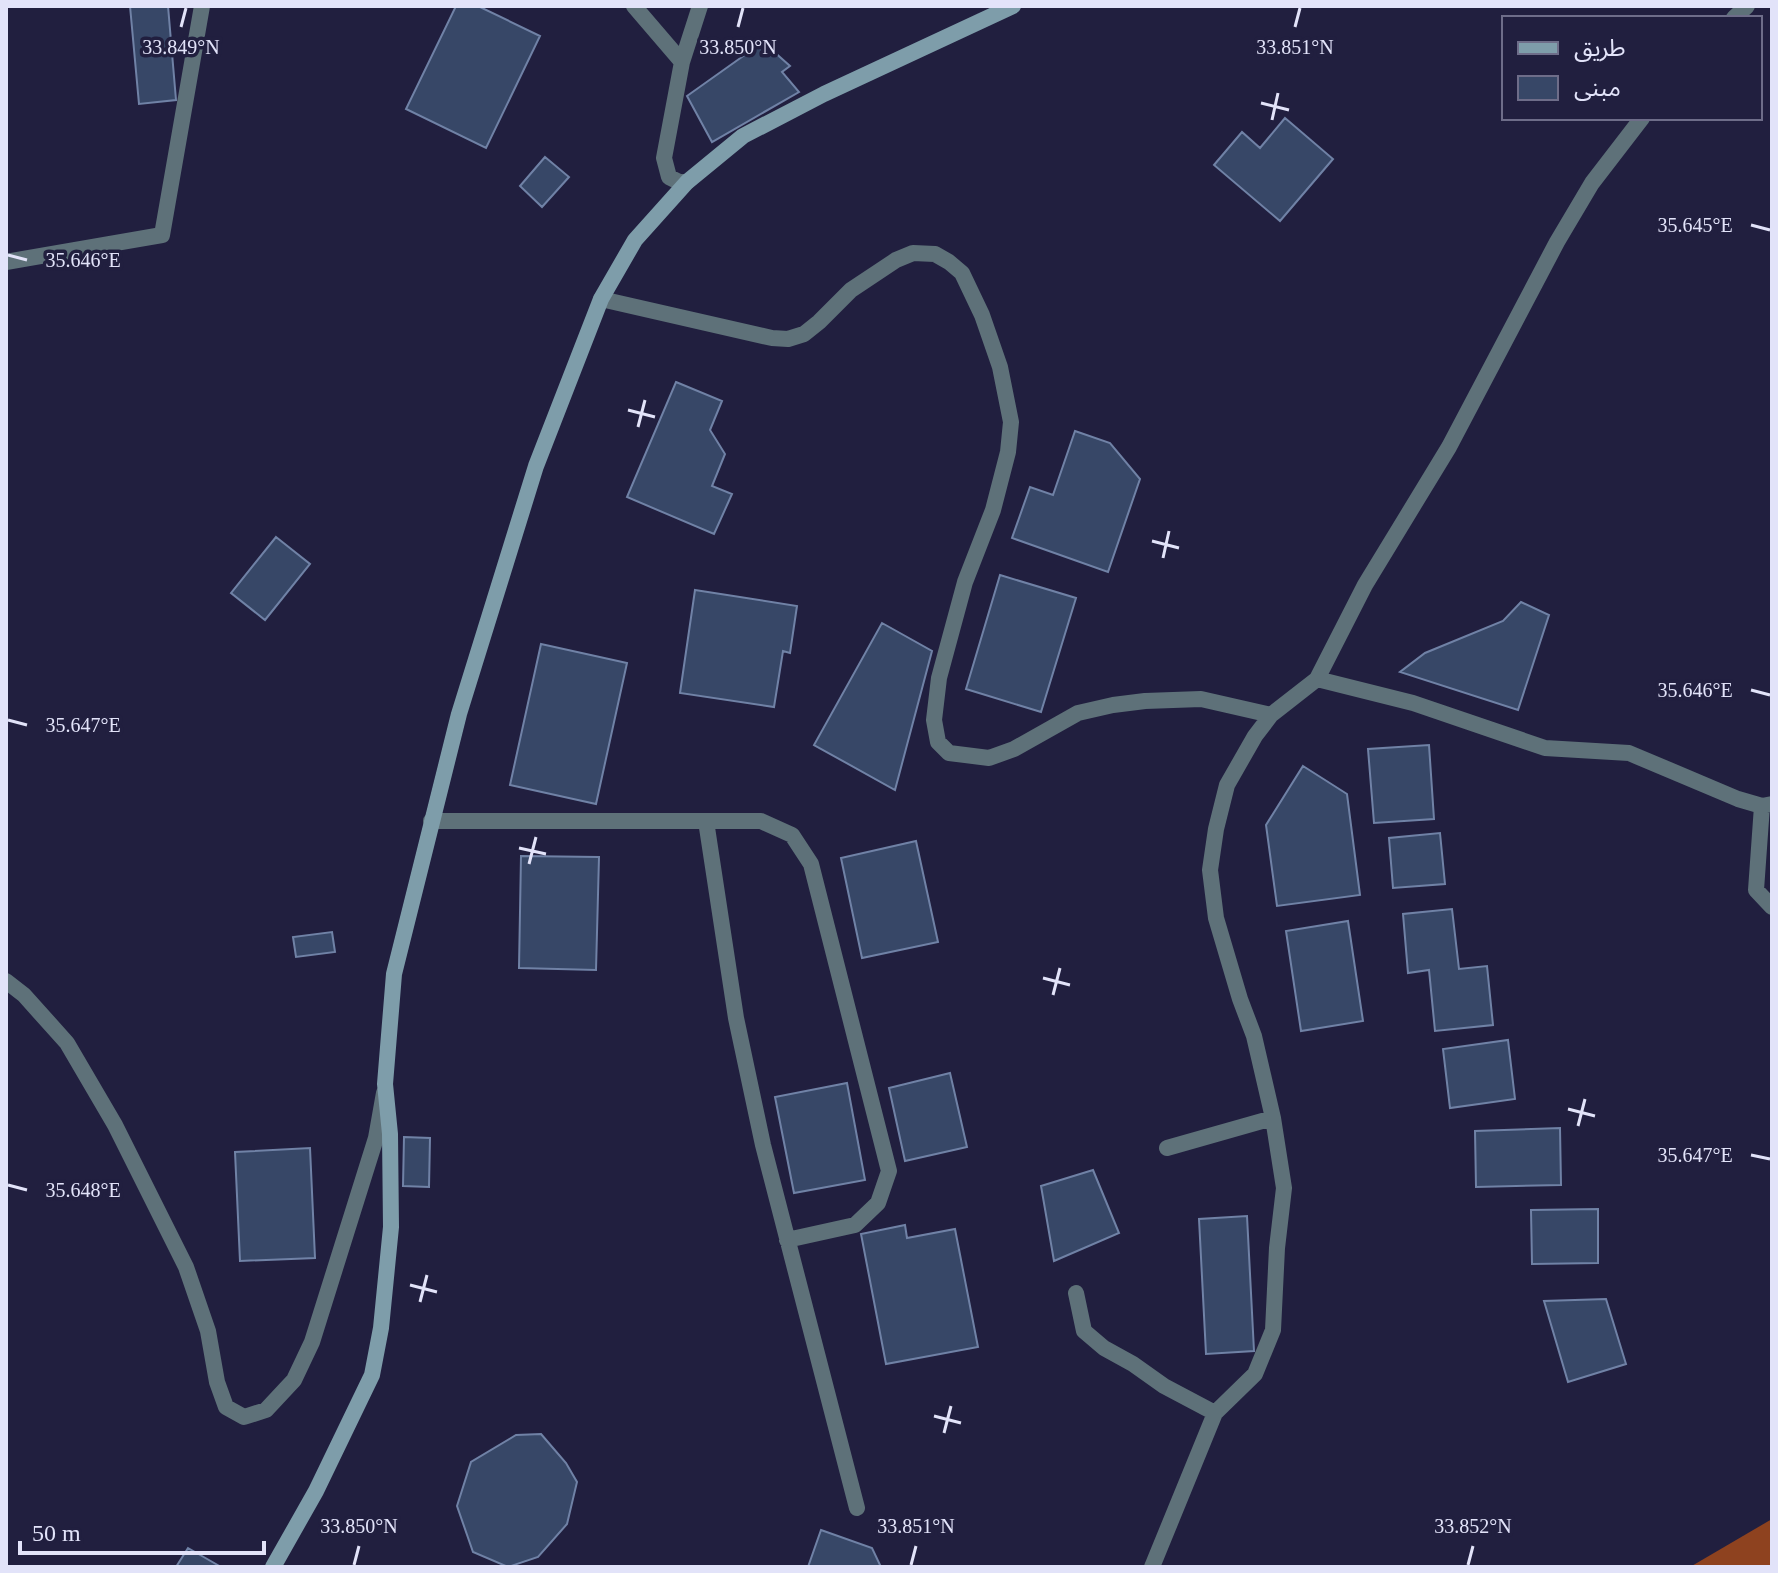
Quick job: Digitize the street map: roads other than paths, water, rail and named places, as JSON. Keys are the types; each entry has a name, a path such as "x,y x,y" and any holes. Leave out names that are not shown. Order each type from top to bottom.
{"main road":[{"path":"273,1567 316,1491 372,1375 381,1328 391,1227 390,1134 385,1084 394,974 459,714 536,466 601,299 635,240 687,182 743,136 824,94 1013,6"}],"street":[{"path":"6,262 162,235 202,6"},
{"path":"634,6 682,62"},
{"path":"687,182 669,177 664,158 682,62 700,6"},
{"path":"1152,1567 1215,1413 1255,1374 1273,1330 1284,1188 1273,1118 1254,1036 1216,918 1210,870 1227,785 1271,715 1317,679 1365,585 1449,447 1557,242 1592,183 1640,120"},
{"path":"601,299 788,339 804,334 851,290 896,260 913,253 935,254 949,262 962,273 982,315 1000,367 1011,422 1008,452 993,510 965,582 939,678 934,720 938,742 949,753 989,758 1024,744 1078,713 1145,701 1201,699 1271,715"},
{"path":"1317,679 1413,703 1545,748 1629,753 1708,788 1767,805 1756,890 1772,907"},
{"path":"431,821 761,821 792,835 811,864 889,1171 878,1203 855,1225 787,1240"},
{"path":"706,821 736,1018 763,1145 857,1508"},
{"path":"6,981 24,995 67,1043 115,1125 186,1267 208,1331 217,1382 226,1407 244,1417 266,1410 294,1380 312,1342 376,1138 385,1084"},
{"path":"1167,1148 1273,1118"},
{"path":"1076,1293 1084,1331 1104,1348 1164,1386 1215,1413"}]}
